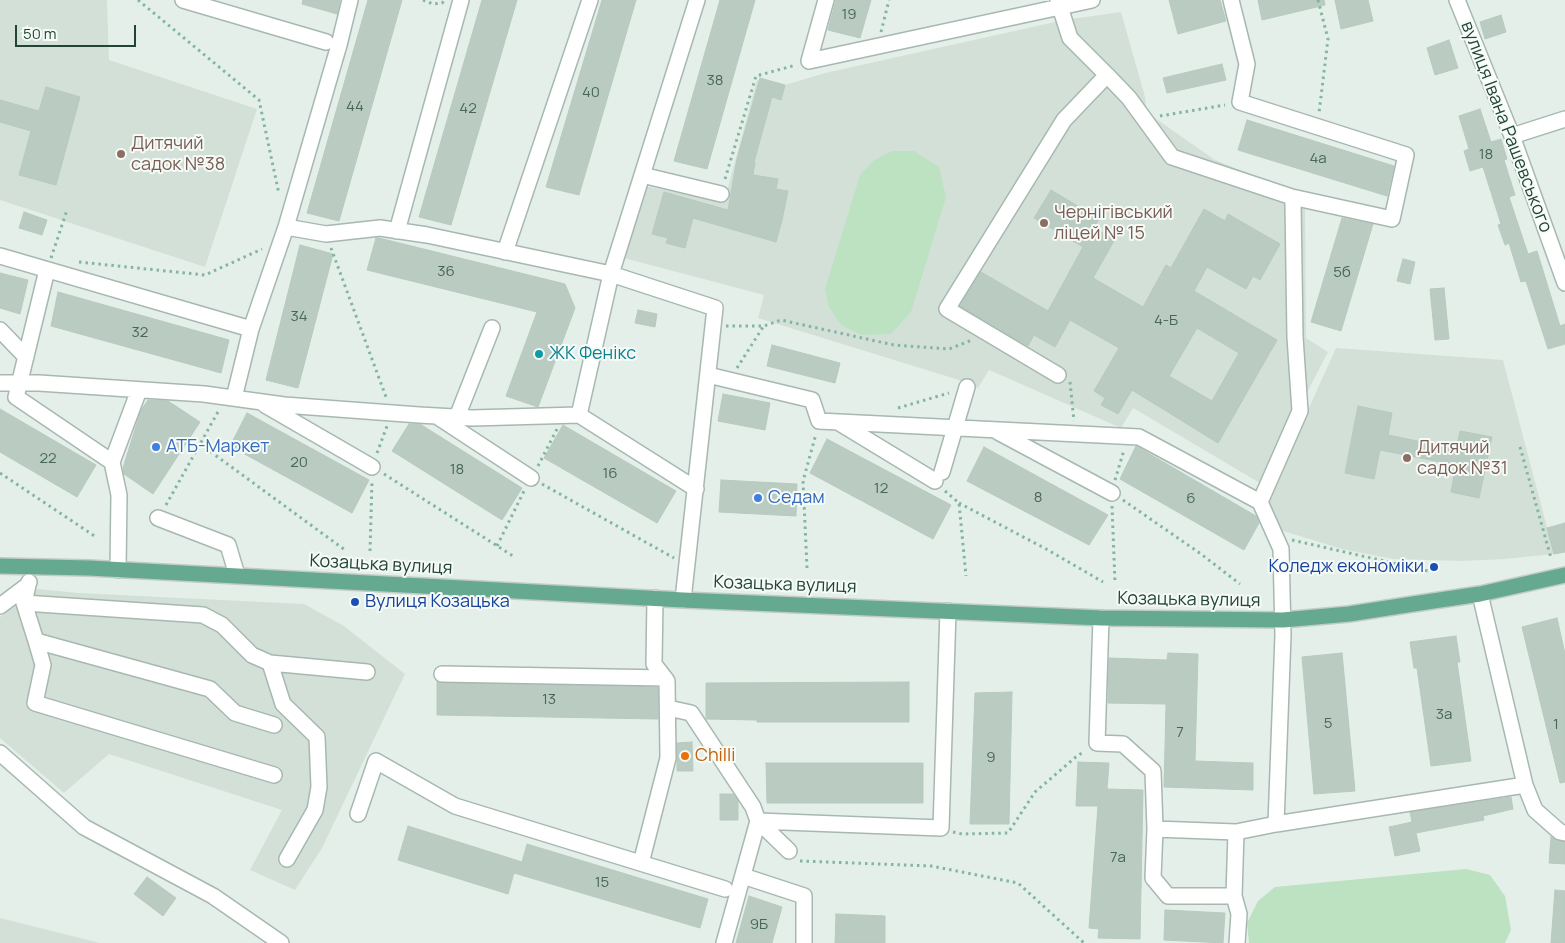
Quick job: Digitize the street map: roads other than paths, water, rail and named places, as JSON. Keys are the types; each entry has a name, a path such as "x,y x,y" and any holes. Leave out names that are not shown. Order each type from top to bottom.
{"main road":[{"name":"Козацька вулиця","path":"0,566 118,570 683,600 1101,618 1283,620 1349,614 1480,594 1565,576"}],"street":[{"path":"183,0 326,42"},
{"path":"230,397 284,233 339,45 350,0"},
{"path":"397,231 461,0"},
{"path":"505,252 590,0"},
{"path":"572,415 611,274 697,0"},
{"path":"826,0 809,61 1059,4 1092,0"},
{"path":"1059,4 1070,38 1129,98 1172,156 1292,196 1392,219 1406,156 1240,102 1247,64 1230,0"},
{"name":"вулиця Івана Рашевського","path":"1457,0 1512,136 1565,283"},
{"path":"1058,375 947,309 1064,120 1107,75"},
{"path":"1512,136 1565,119"},
{"path":"642,175 720,194"},
{"path":"1260,502 1300,411 1295,337 1292,196"},
{"path":"284,233 326,234 380,228 427,236 611,274 715,308 683,600"},
{"path":"0,256 251,329"},
{"path":"48,270 16,397 112,462"},
{"path":"457,417 492,328"},
{"path":"0,330 26,357"},
{"path":"708,375 812,400 819,421 1139,437 1260,502 1281,549 1283,620 1276,824"},
{"path":"0,383 20,382 138,390 437,416 572,415 696,489"},
{"path":"837,422 938,477 967,387"},
{"path":"118,570 120,495 112,462 138,390"},
{"path":"259,402 372,467"},
{"path":"437,416 531,478"},
{"path":"994,430 1112,493"},
{"path":"158,518 228,545 236,576"},
{"path":"30,568 24,603 43,665 35,702 274,775"},
{"path":"0,606 28,585"},
{"path":"1480,594 1525,785 1535,810 1560,832 1565,833"},
{"path":"641,863 668,758 667,681 654,664 655,598"},
{"path":"24,603 203,615 222,625 252,655 270,663 366,672"},
{"path":"758,821 941,828 948,611"},
{"path":"1101,618 1097,743 1123,744 1153,772 1155,829 1153,878 1168,896 1234,896"},
{"path":"36,641 210,689 235,713 274,725"},
{"path":"270,663 283,704 317,737 319,787 315,810 287,859"},
{"path":"442,674 665,678"},
{"path":"668,708 690,712 753,807 758,821 789,851"},
{"path":"0,753 84,827 213,896 281,943"},
{"path":"358,814 376,761 455,806 725,889"},
{"path":"1155,829 1236,832 1525,785"},
{"path":"724,943 758,821"},
{"path":"1236,832 1234,896 1239,914 1238,943"},
{"path":"743,876 804,896 804,943"}],"place":[{"name":"Дитячий садок №38","path":"121,154"},
{"name":"Чернігівський ліцей № 15","path":"1044,223"},
{"name":"ЖК Фенікс","path":"539,354"},
{"name":"АТБ-Маркет","path":"156,447"},
{"name":"Дитячий садок №31","path":"1407,458"},
{"name":"Седам","path":"758,498"},
{"name":"Коледж економіки","path":"1434,567"},
{"name":"Вулиця Козацька","path":"355,602"},
{"name":"Chilli","path":"685,756"}]}
